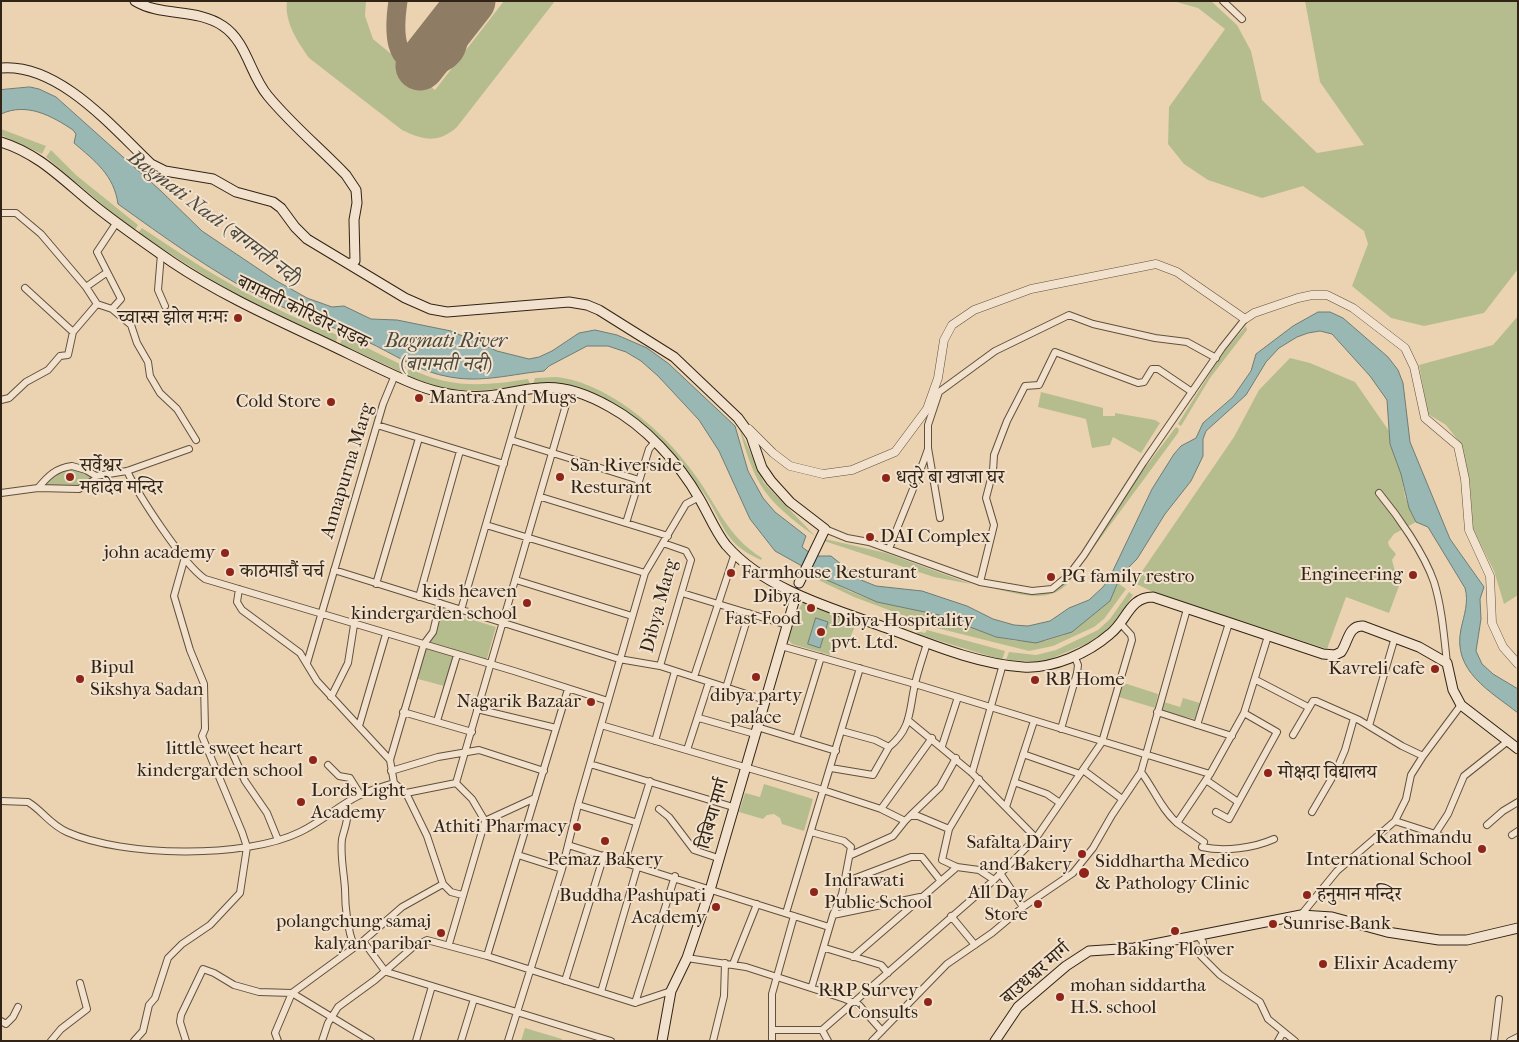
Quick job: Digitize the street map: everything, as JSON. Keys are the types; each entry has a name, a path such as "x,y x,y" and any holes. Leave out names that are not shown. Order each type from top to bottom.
{"main road":[{"path":"135,1 152,7 211,20 222,25 239,41 254,76 267,96 346,175 356,190 358,203 354,220 357,255 355,261 350,264"},
{"path":"1,68 32,72 72,92 151,164 165,171 213,179 236,192 273,202 281,208 295,228 308,239 405,298 438,311 569,302 587,305 674,357 738,418 751,436 762,468 771,481 790,502 825,529 799,583"},
{"name":"बागमती कोरिडोर सडक","path":"1,142 40,160 117,222 161,254 221,292 395,376 434,391 454,395 483,397 543,387 570,390 612,407 638,427 676,466 699,496 722,539 735,553 796,595 927,643 1003,664 1037,667 1074,655 1109,636 1121,624 1138,599 1154,597 1187,608"},
{"name":"दिबिया मार्ग","path":"662,1041 671,991 687,958 710,890 744,768 796,595"},
{"path":"1187,608 1331,655 1341,652 1352,630 1359,626 1395,637 1419,647 1447,663 1453,690 1461,705 1518,749"},
{"name":"बाउधश्वर मार्ग","path":"995,1041 1018,1007 1082,954 1098,950 1134,948 1301,915 1332,917 1387,932 1439,940 1467,940 1518,928"}],"street":[{"path":"1223,1 1242,19"},
{"path":"1,212 16,214 41,234 86,287 97,304 112,309 131,325 137,343 148,362 150,376 160,393 177,409 196,440"},
{"path":"112,309 121,299 106,273 97,252 117,222"},
{"path":"161,254 158,290 165,306"},
{"path":"738,418 773,453 790,466 823,474 852,470 895,452 927,409 938,378 944,340 948,332 959,319 1002,299 1031,290 1156,264 1177,272 1246,319"},
{"path":"86,287 106,273"},
{"path":"25,288 73,332"},
{"path":"825,529 846,538 869,542 890,549 980,582 1032,591 1052,589 1061,583 1084,555 1132,479 1216,358 1246,319 1254,313 1298,298 1312,295 1326,296 1353,308 1405,348 1414,367 1425,418 1458,446 1465,479 1469,530 1490,576 1492,623 1503,647 1518,664"},
{"path":"1,400 9,398 26,382 48,370 60,356 68,355 73,332 97,304"},
{"path":"940,518 928,448 928,425 940,392 995,351 1062,317 1076,316 1093,324 1155,338 1187,342 1216,358"},
{"path":"980,582 994,525 986,498 993,471 994,455 1019,396 1025,386 1039,385 1055,352 1138,383 1144,382 1152,369 1158,369 1192,392"},
{"name":"Annapurna Marg","path":"307,663 377,425 395,376"},
{"path":"456,783 467,751 489,665 529,538 570,390"},
{"path":"461,610 524,397 521,391"},
{"path":"377,425 504,464"},
{"path":"376,584 419,438"},
{"path":"511,440 639,480"},
{"path":"626,523 649,449 654,442"},
{"path":"890,549 928,448"},
{"path":"38,488 47,477 61,467 72,466 86,470 96,476 127,471 189,449"},
{"path":"419,597 460,451"},
{"path":"127,471 136,489 185,557 205,579 608,701"},
{"path":"1,493 38,488 79,489 89,485 96,479 96,476"},
{"path":"1379,493 1415,546 1431,576 1439,601 1447,663"},
{"path":"508,1041 562,869 578,805 645,573 686,504 699,496"},
{"path":"540,497 668,536"},
{"path":"486,525 645,573"},
{"name":"Dibya Marg","path":"660,666 682,593 690,557 686,551 663,543"},
{"path":"694,677 735,553"},
{"path":"134,1041 143,1031 149,1005 156,998 164,966 168,958 196,932 203,932 240,893 247,847 202,736 205,729 204,684 190,650 174,596 185,557"},
{"path":"334,570 619,659 660,666 765,700"},
{"path":"516,580 632,616"},
{"path":"239,589 236,602 242,610 300,653 317,681 390,760"},
{"path":"682,593 787,625"},
{"path":"440,604 433,632 424,644 390,760 394,783 406,793 427,836 443,884 451,892 462,896"},
{"path":"872,1041 947,964 975,945 1023,907 1073,873 1094,848 1140,772 1187,608"},
{"path":"726,688 749,613"},
{"path":"1197,725 1229,623"},
{"path":"773,1030 822,1030 994,880 1036,838 1102,742 1132,640 1131,634 1121,624"},
{"path":"331,697 348,663 354,625"},
{"path":"359,726 386,634"},
{"path":"1176,823 1208,777 1244,713 1256,680 1268,636"},
{"path":"1369,726 1395,637"},
{"path":"831,768 873,775 889,747 898,739 909,721 915,684 927,643"},
{"path":"781,646 915,684 1145,754 1208,777 1238,802"},
{"path":"437,721 457,655"},
{"path":"1061,729 1077,673 1078,665 1074,655"},
{"path":"796,739 821,657"},
{"path":"972,773 1003,664"},
{"path":"786,913 860,668"},
{"path":"655,741 676,671"},
{"path":"1256,680 1308,708"},
{"path":"687,750 699,718 709,682"},
{"path":"487,956 568,689"},
{"path":"942,746 958,697"},
{"path":"1293,735 1308,708 1313,701 1316,701 1354,718 1423,756"},
{"path":"1301,915 1337,871 1395,821 1406,799 1411,775 1461,705"},
{"path":"477,709 556,728"},
{"path":"403,712 472,732"},
{"path":"1158,712 1232,736"},
{"path":"1216,812 1229,819 1277,732 1244,713"},
{"path":"699,718 796,739 836,751"},
{"path":"1312,812 1336,771 1345,750 1354,718"},
{"path":"1006,807 1034,720"},
{"path":"909,721 942,746 979,779 1036,838"},
{"path":"601,725 823,790 908,818 918,816 949,829"},
{"path":"842,731 875,740 889,747"},
{"path":"881,809 932,738"},
{"path":"1435,834 1448,814 1464,776 1508,741"},
{"path":"391,771 467,751 479,750 544,771"},
{"path":"232,752 246,781 268,813 278,840"},
{"path":"1023,754 1082,772 1122,799"},
{"path":"851,855 894,836 908,818 940,787 956,758"},
{"path":"590,764 733,807"},
{"path":"328,765 339,776 350,778 360,794"},
{"path":"1140,772 1152,786 1168,815 1203,844 1230,849 1265,843 1274,839"},
{"path":"979,779 949,829 942,860 957,867 979,870 994,880"},
{"path":"624,861 635,822 650,781"},
{"path":"1014,782 1047,794 1060,803"},
{"path":"1,800 28,802 44,818 66,832 110,846 170,851 247,847 278,840 300,832 360,794 394,783"},
{"path":"406,793 456,783"},
{"path":"448,944 484,820 472,799 456,783"},
{"path":"484,820 535,798"},
{"path":"1487,825 1503,811 1518,802"},
{"path":"345,805 348,818 342,840 341,873 345,888 344,908 354,947"},
{"path":"578,805 635,822"},
{"path":"659,809 669,817 694,850 718,858"},
{"path":"1395,821 1457,841"},
{"path":"811,832 849,843 851,855 845,882 829,927 825,948 812,986"},
{"path":"568,845 674,876 710,890 829,927"},
{"path":"518,855 562,869"},
{"path":"565,980 604,855"},
{"path":"845,882 911,857 922,857 940,880"},
{"path":"601,992 638,865"},
{"path":"852,957 957,867"},
{"path":"1000,873 1023,907"},
{"path":"635,1003 674,876"},
{"path":"278,1041 275,1034 292,993 363,941 402,907 443,884"},
{"path":"833,915 920,897"},
{"path":"733,964 757,904"},
{"path":"772,1041 772,994 794,916"},
{"path":"951,916 975,945"},
{"path":"1197,935 1203,942 1201,956 1220,975 1260,1002 1268,1019 1296,1041"},
{"path":"322,1041 331,1017 338,1007 386,971 420,942 427,940 448,944 635,1003 671,991"},
{"path":"363,941 386,971 611,1041"},
{"path":"825,948 881,965 888,972"},
{"path":"687,958 733,964 812,986 859,1005 882,1031"},
{"path":"713,1041 724,996 725,963"},
{"path":"186,1041 180,1022 181,1015 203,969 234,985 259,992 292,993 370,1041"},
{"path":"51,1041 61,1029 87,1008 80,983"},
{"path":"416,1041 432,986"},
{"path":"461,1041 474,999"},
{"path":"1494,1041 1499,999"},
{"path":"1,1021 6,1024 13,1017 18,1007"},
{"path":"822,1030 828,1041"},
{"path":"1278,1041 1283,1032"},
{"path":"1510,1041 1518,1037"}],"green space":[{"path":"287,1 366,1 365,16 373,39 435,90 504,1 555,1 457,127 443,136 430,139 402,130 309,58 296,38 290,24"},
{"path":"1173,1 1211,1 1237,25 1251,51 1262,100 1317,153 1364,145 1320,82 1305,1 1518,1 1518,269 1484,313 1424,326 1391,318 1352,286 1368,244 1364,231 1303,186 1262,198 1208,180 1184,164 1168,144 1169,107 1225,29 1198,8"},
{"path":"1,129 46,146 42,154 1,135"},
{"path":"51,150 76,175 138,225 134,231 46,157"},
{"path":"142,228 237,288 286,313 338,335 336,342 227,290 138,233"},
{"path":"1518,316 1518,595 1504,604 1494,571 1473,529 1470,485 1461,444 1446,425 1428,414 1419,365 1493,345"},
{"path":"1246,326 1247,330 1210,378 1181,426 1178,424 1222,354"},
{"path":"343,336 406,367 403,373 340,344"},
{"path":"1290,358 1310,363 1355,382 1389,431 1390,444 1401,474 1405,497 1416,522 1394,534 1388,542 1396,554 1392,560 1399,586 1389,613 1346,597 1327,649 1153,592 1134,583 1234,437 1259,390"},
{"path":"409,368 439,380 454,383 482,384 528,379 530,384 482,390 453,389 423,382 406,375"},
{"path":"557,377 577,381 596,389 635,412 652,427 683,459 731,530 762,558 761,560 738,546 731,539 703,492 692,478 669,453 628,416 601,398 587,392 554,385 533,384 535,378"},
{"path":"1041,392 1103,408 1103,416 1115,416 1115,413 1155,420 1160,423 1141,453 1113,437 1110,445 1092,448 1086,419 1038,407"},
{"path":"739,427 764,483 815,536 784,512 764,490 751,464"},
{"path":"1176,427 1179,429 1178,433 1088,555 1134,482"},
{"path":"72,466 93,475 93,480 79,488 38,488 47,477"},
{"path":"825,539 886,553 971,584 934,577 824,541"},
{"path":"1083,559 1068,583 1049,595 1030,596 992,588 1023,593 1044,593 1053,590 1062,583"},
{"path":"810,570 849,591 877,602 939,615 996,637 1017,641 1045,641 1064,635 1110,601 1118,583 1126,589 1104,619 1094,627 1053,646 1029,651 937,628 854,597 808,575"},
{"path":"1129,592 1133,595 1111,628 1086,644 1043,662 1006,660 1009,652 1036,655 1056,650 1098,630 1110,619"},
{"name":"Dibya Hospitality pvt. Ltd.","path":"803,602 857,622 848,642 834,638 830,655 792,644 788,639 796,614"},
{"path":"440,610 496,627 486,662 430,645"},
{"path":"927,630 1005,651 1002,660 917,634 918,631 925,633"},
{"path":"425,645 457,655 448,687 418,679"},
{"path":"1124,683 1158,694 1155,708 1119,697"},
{"path":"1183,698 1200,703 1195,719 1162,710 1164,702 1180,707"},
{"path":"764,784 813,799 804,831 782,824 780,818 774,814 767,815 763,819 739,812 745,793 760,797"},
{"path":"525,1028 562,1039 561,1041 521,1041"}],"water":[{"name":"Bagmati River (बागमती नदी)","path":"30,87 56,97 161,191 202,231 275,280 307,298 332,307 344,306 371,319 397,320 451,331 497,351 529,359 552,351 579,333 595,330 617,335 647,348 669,364 735,426 748,471 763,498 775,512 806,536 802,547 814,556 831,556 861,580 876,586 922,591 967,606 993,619 1014,625 1028,626 1050,621 1069,608 1089,600 1103,587 1109,579 1152,489 1174,454 1181,446 1196,438 1203,423 1233,397 1251,371 1256,354 1293,326 1318,312 1330,312 1343,318 1388,357 1398,370 1403,383 1410,442 1450,539 1484,587 1480,599 1481,619 1476,651 1482,664 1493,674 1518,689 1518,713 1485,688 1468,668 1462,657 1460,644 1466,603 1465,588 1428,527 1416,522 1409,508 1401,474 1390,444 1387,400 1370,376 1332,334 1320,331 1308,333 1297,337 1279,348 1266,362 1246,395 1206,431 1203,439 1203,456 1191,481 1165,514 1137,559 1121,575 1110,601 1072,632 1036,643 996,637 939,615 877,602 827,580 775,551 750,519 719,451 699,420 658,376 641,361 626,352 608,346 587,346 549,366 544,371 486,379 450,377 417,367 366,341 287,309 242,287 188,253 118,204 116,194 108,177 74,143 76,134 73,130 57,120 30,110 20,109 1,114 1,90"},
{"path":"816,618 828,622 820,648 808,644"}],"taxiway":[{"path":"398,1 396,23 398,45 402,54 417,65 437,64 443,62 454,53 471,1"}],"runway":[{"path":"420,66 471,1"}],"place":[{"name":"च्वास्स झोल मःमः","path":"238,318"},
{"name":"Mantra And Mugs","path":"419,398"},
{"name":"Cold Store","path":"331,402"},
{"name":"सर्वेश्वर महादेव मन्दिर","path":"70,477"},
{"name":"San Riverside Resturant","path":"560,477"},
{"name":"धतुरे बा खाजा घर","path":"886,478"},
{"name":"DAI Complex","path":"870,537"},
{"name":"john academy","path":"225,553"},
{"name":"काठमाडौं चर्च","path":"230,572"},
{"name":"Farmhouse Resturant","path":"731,573"},
{"name":"Engineering","path":"1413,575"},
{"name":"PG family restro","path":"1051,577"},
{"name":"kids heaven kindergarden school","path":"527,603"},
{"name":"Dibya Fast Food","path":"811,608"},
{"name":"Dibya Hospitality pvt. Ltd.","path":"821,632"},
{"name":"Kavreli cafe","path":"1435,669"},
{"name":"dibya party palace","path":"756,677"},
{"name":"Bipul Sikshya Sadan","path":"80,679"},
{"name":"RB Home","path":"1035,680"},
{"name":"Nagarik Bazaar","path":"591,702"},
{"name":"little sweet heart kindergarden school","path":"313,760"},
{"name":"मोक्षदा विद्यालय","path":"1268,773"},
{"name":"Lords Light Academy","path":"301,802"},
{"name":"Athiti Pharmacy","path":"577,827"},
{"name":"Pemaz Bakery","path":"605,841"},
{"name":"Kathmandu International School","path":"1482,849"},
{"name":"Safalta Dairy and Bakery","path":"1082,854"},
{"name":"Siddhartha Medico & Pathology Clinic","path":"1084,873"},
{"name":"Indrawati Public School","path":"814,892"},
{"name":"हनुमान मन्दिर","path":"1307,895"},
{"name":"All Day Store","path":"1038,904"},
{"name":"Buddha Pashupati Academy","path":"716,907"},
{"name":"Sunrise Bank","path":"1273,924"},
{"name":"Baking Flower","path":"1175,931"},
{"name":"polangchung samaj kalyan paribar","path":"441,933"},
{"name":"Elixir Academy","path":"1323,964"},
{"name":"mohan siddartha H.S. school","path":"1060,997"},
{"name":"RRP Survey Consults","path":"928,1002"}],"water label":[{"name":"Bagmati Nadi (बागमती नदी)","path":"214,219"}]}
